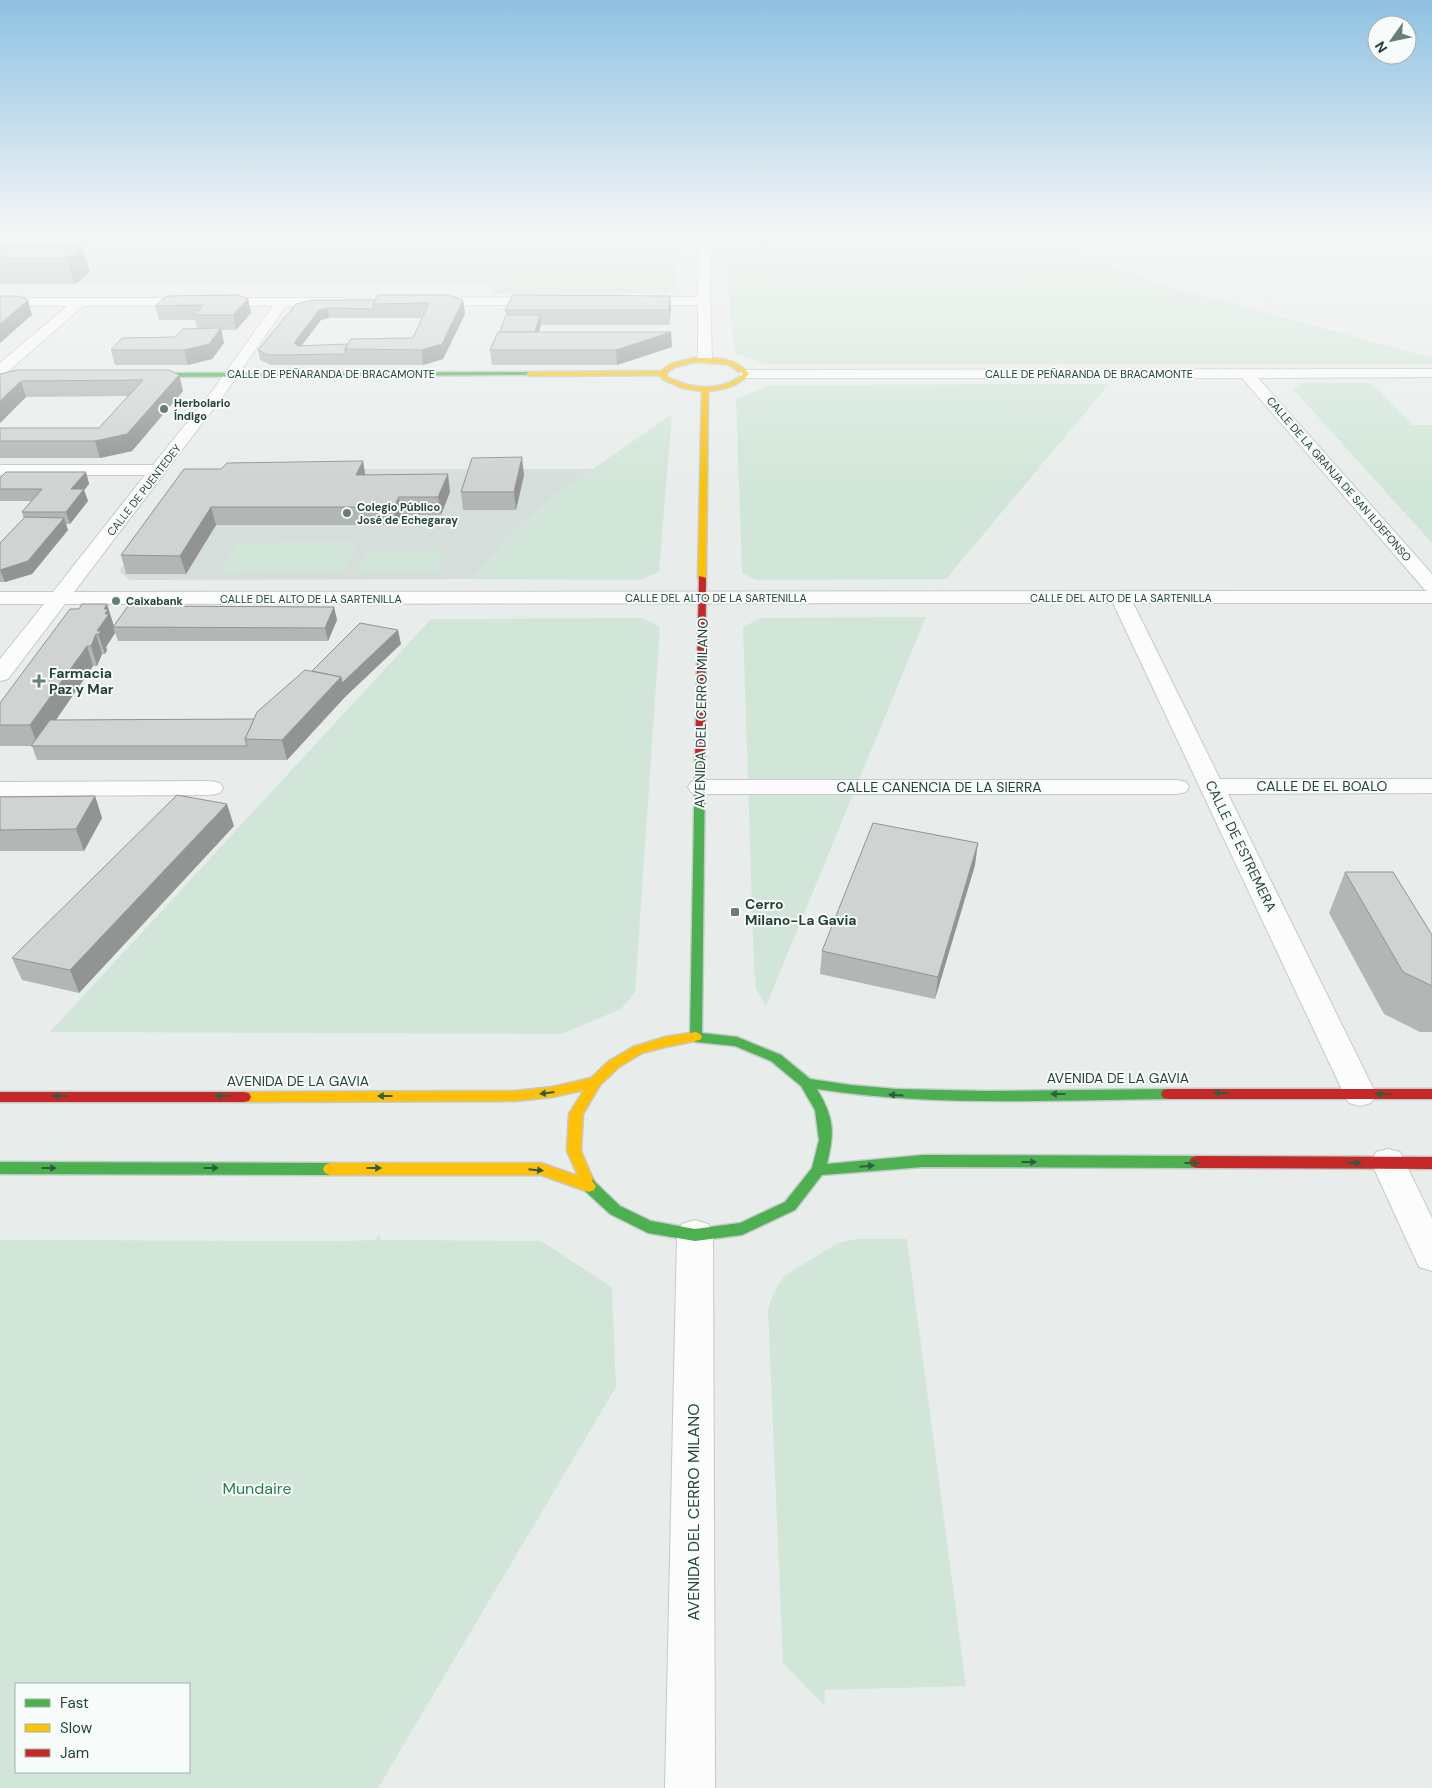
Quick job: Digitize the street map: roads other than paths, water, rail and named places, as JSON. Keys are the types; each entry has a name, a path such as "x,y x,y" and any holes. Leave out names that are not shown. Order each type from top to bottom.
{"main road":[{"path":"705,360 739,366 746,374 737,383 705,389 679,386 664,378 662,373 676,364 705,360"},
{"name":"CALLE DE PEÑARANDA DE BRACAMONTE","path":"132,375 662,373"},
{"name":"AVENIDA DEL CERRO MILANO","path":"696,1037 705,389"},
{"path":"696,1037 737,1042 776,1058 806,1083 822,1110 826,1140 818,1170 790,1206 742,1229 696,1235 648,1227 614,1210 589,1186 574,1151 576,1114 594,1082 614,1064 638,1050 666,1042 696,1037"},
{"name":"AVENIDA DE LA GAVIA","path":"0,1096 515,1096 552,1092 594,1082"},
{"name":"AVENIDA DE LA GAVIA","path":"806,1083 845,1091 913,1096 1272,1092 1432,1094"},
{"path":"818,1170 923,1161 1304,1164 1432,1163"},
{"path":"0,1168 541,1169 589,1186"}],"street":[{"path":"3,374 63,317"},
{"name":"CALLE DE PUENTEDEY","path":"0,674 160,470 232,374 271,317"},
{"path":"704,317 705,360"},
{"name":"CALLE DE LA GRANJA DE SAN ILDEFONSO","path":"1246,373 1432,586"},
{"name":"CALLE DE PEÑARANDA DE BRACAMONTE","path":"746,374 1432,373"},
{"path":"0,470 160,470"},
{"name":"CALLE DEL ALTO DE LA SARTENILLA","path":"0,598 1432,598"},
{"name":"CALLE DE ESTREMERA","path":"1120,598 1360,1094"},
{"name":"CALLE DE EL BOALO","path":"1212,786 1432,786"},
{"name":"CALLE CANENCIA DE LA SIERRA","path":"700,787 1178,787"},
{"path":"0,789 212,788"},
{"path":"1388,1162 1432,1256"},
{"name":"AVENIDA DEL CERRO MILANO","path":"690,1788 696,1235"}],"place":[{"name":"Herbolario Índigo","path":"164,409"},
{"name":"Colegio Público José de Echegaray","path":"347,513"},
{"name":"Caixabank","path":"116,601"},
{"name":"Farmacia Paz y Mar","path":"39,681"},
{"name":"Cerro Milano-La Gavia","path":"735,912"}],"park label":[{"name":"Mundaire","path":"257,1488"}]}
